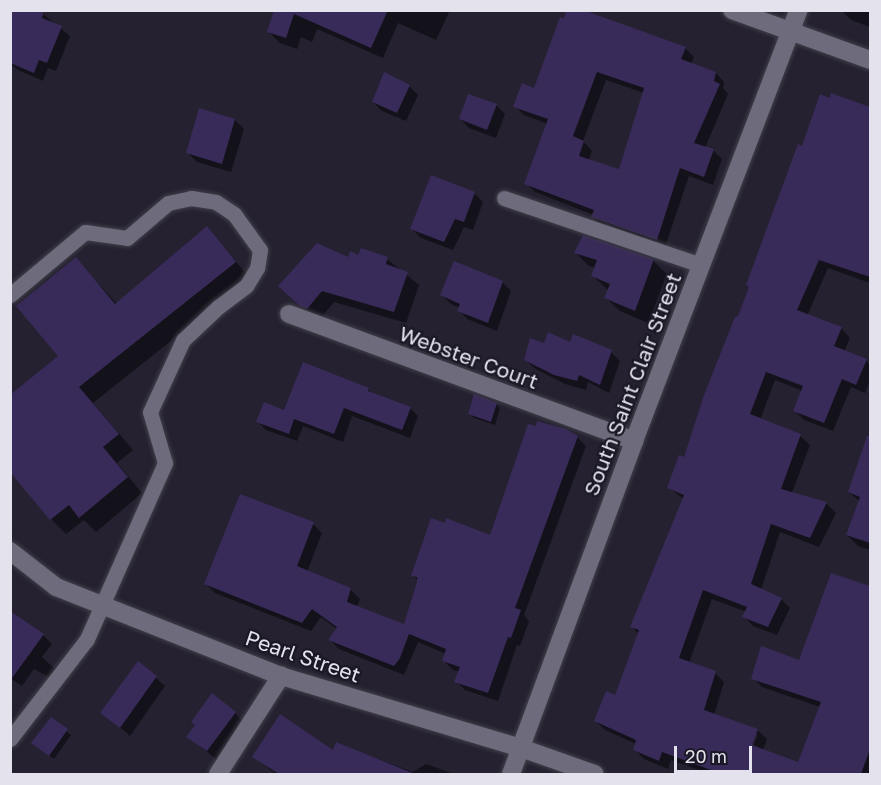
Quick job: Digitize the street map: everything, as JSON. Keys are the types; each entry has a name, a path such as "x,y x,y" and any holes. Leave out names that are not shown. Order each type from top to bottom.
{"street":[{"path":"732,10 870,60"},
{"name":"South Saint Clair Street","path":"511,774 634,441 799,10"},
{"name":"Webster Court","path":"289,314 634,441"},
{"name":"Pearl Street","path":"10,551 56,587 281,675 521,748 596,774"},
{"path":"219,774 281,675"}],"lane":[{"path":"10,296 85,232 127,238 168,203 191,198 216,202 234,214 260,250 257,268 246,286 218,307 183,340 150,412 165,463 87,639 10,739"},
{"path":"504,198 701,265"}],"building":[{"path":"10,10 44,10 42,18 62,26 47,63 39,60 34,73 10,63"},
{"path":"274,10 388,10 371,48 294,14 286,38 267,32"},
{"path":"566,10 583,10 686,47 681,59 716,72 714,81 720,84 694,143 714,149 704,177 680,168 657,240 591,217 594,210 524,184 548,119 513,107 522,83 534,88 560,17 564,18","holes":["597,72 644,88 619,169 579,156 584,141 573,136"]},
{"path":"384,72 410,85 397,113 372,102"},
{"path":"831,93 870,107 870,277 819,260 797,310 842,327 834,346 867,359 856,385 842,379 824,423 793,411 803,386 766,372 750,414 801,434 781,489 827,502 810,538 771,524 751,584 782,598 768,627 742,617 747,607 703,590 679,658 716,671 704,710 758,729 752,745 798,762 821,702 751,679 761,646 799,660 831,573 870,586 870,749 861,774 722,774 662,752 659,761 633,750 636,740 594,721 606,691 615,695 639,630 630,627 684,495 667,488 679,455 684,457 704,395 735,317 738,316 749,287 746,285 798,144 802,146 820,94 830,98"},
{"path":"468,94 497,104 487,130 459,119"},
{"path":"199,108 235,119 222,164 186,153"},
{"path":"431,175 475,192 464,222 455,219 444,242 410,229"},
{"path":"207,226 236,262 79,387 119,434 103,447 128,477 79,518 69,505 50,520 10,472 10,395 58,356 16,306 76,257 115,304"},
{"path":"583,235 654,259 635,311 604,298 610,284 591,276 597,260 574,253"},
{"path":"317,243 348,257 350,251 358,255 361,248 388,257 386,264 408,272 394,312 322,291 307,309 300,306 278,286"},
{"path":"454,261 503,281 488,323 457,311 460,304 440,295"},
{"path":"548,332 570,342 573,334 612,350 600,385 579,375 577,381 554,375 524,360 530,338 544,343"},
{"path":"303,362 411,407 402,430 344,408 334,434 294,419 289,434 256,422 264,402 284,410"},
{"path":"474,394 497,403 491,422 468,414"},
{"path":"537,421 566,429 578,436 515,608 521,610 511,638 508,637 488,693 454,682 460,667 442,661 446,649 409,634 400,658 394,666 328,640 337,627 312,609 302,623 204,584 240,494 314,522 297,566 351,588 347,602 404,624 417,582 417,577 411,576 431,518 445,523 446,518 490,535 528,424 536,426"},
{"path":"867,436 870,436 870,543 846,535 860,497 848,492"},
{"path":"10,611 44,634 10,681"},
{"path":"138,661 157,676 120,728 100,713"},
{"path":"212,693 236,712 207,751 186,737 195,725 191,722"},
{"path":"280,714 333,750 336,742 415,774 279,774 252,757"},
{"path":"51,717 68,729 49,756 31,743"}]}
